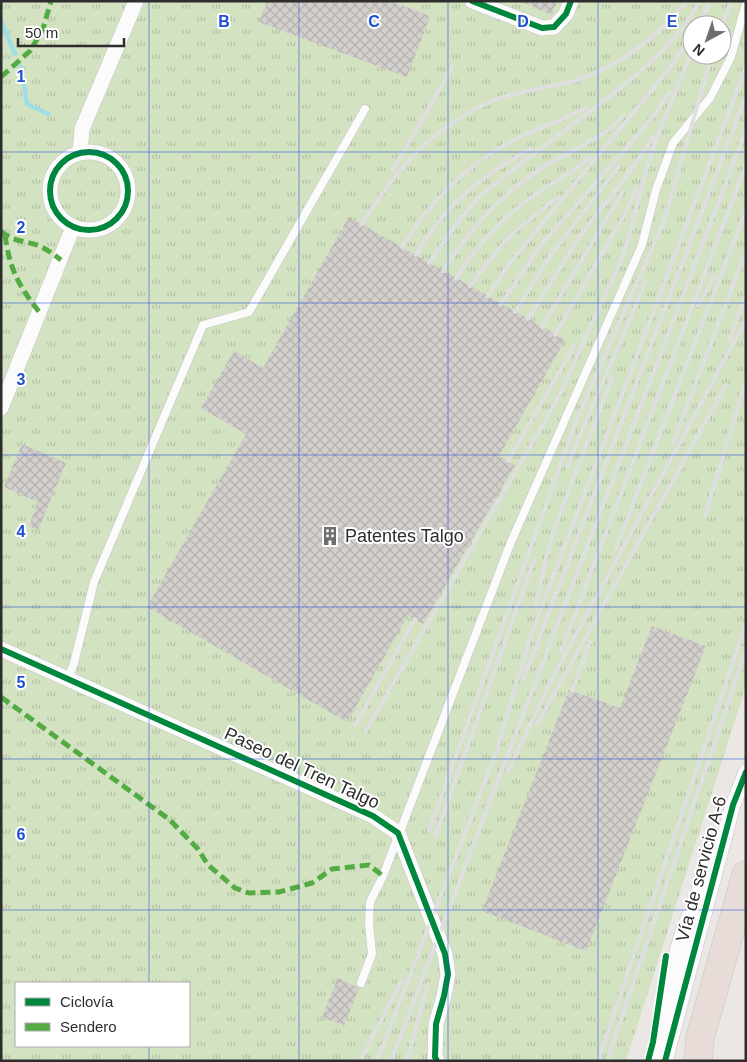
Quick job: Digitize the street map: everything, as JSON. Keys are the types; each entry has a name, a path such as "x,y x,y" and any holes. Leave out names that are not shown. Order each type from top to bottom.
{"highway":[{"path":"698,1061 700,1038 746,875"},
{"path":"711,1061 746,941"}],"street":[{"path":"80,154 82,129 136,1"},
{"path":"472,1 542,28 554,27 566,14 571,1"},
{"path":"92,152 104,156 114,162 125,176 128,194 125,206 110,225 98,229 86,230 74,227 63,220 51,200 53,176 69,158 80,154 92,152"},
{"path":"1,408 74,227"},
{"name":"Paseo del Tren Talgo","path":"1,649 373,816 398,833"},
{"name":"Vía de servicio A-6","path":"665,1061 733,805 746,772"},
{"path":"654,1061 702,878 733,805"},
{"path":"398,833 445,954 448,974 436,1024 435,1057 437,1061"}],"lane":[{"path":"361,983 372,954 369,924 370,902 383,876 511,542 642,244 656,190 673,143 710,98 731,58 746,3"},
{"path":"68,679 74,663 94,582 203,325 249,312 365,109"}],"green space":[{"path":"1,1 746,1 746,686 626,1061 1,1061"}],"building":[{"path":"267,1 390,1 430,16 407,77 259,22"},
{"path":"519,1 557,1 552,15"},
{"name":"Patentes Talgo","path":"349,217 565,340 499,456 515,465 423,624 408,615 347,722 147,607 246,434 201,408 234,351 263,368"},
{"path":"22,444 66,463 38,530 29,526 38,502 4,487"},
{"path":"652,626 706,646 586,951 482,911 569,690 620,708"},
{"path":"338,978 359,988 344,1026 322,1017"}],"waterway":[{"path":"1,21 15,54"},
{"path":"21,67 27,104 48,114"}],"railway":[{"path":"362,224 388,185 402,168 433,137 451,124 470,112 502,97 577,80 608,67 651,38 687,1"},
{"path":"429,263 460,219 481,195 617,91 648,64 677,35 700,1"},
{"path":"703,15 711,1"},
{"path":"726,15 731,1"},
{"path":"488,296 510,263 673,64 682,50"},
{"path":"606,292 627,243 655,145 686,65"},
{"path":"429,831 577,419 663,224 709,65"},
{"path":"393,170 453,66"},
{"path":"377,1061 497,750 530,638 746,67"},
{"path":"501,304 540,246 625,150 656,113 670,92"},
{"path":"524,678 746,96"},
{"path":"402,247 425,214 452,184 467,171 518,138 585,108"},
{"path":"443,271 477,225 516,186 547,165 604,133 624,115"},
{"path":"391,1061 746,130"},
{"path":"528,319 580,236 628,174 654,136"},
{"path":"416,255 427,237 451,207 495,170 530,149"},
{"path":"456,278 473,253 493,230 515,210 545,188 572,172 590,157"},
{"path":"561,651 746,165"},
{"path":"515,312 550,256 619,166"},
{"path":"555,335 625,214 637,187"},
{"path":"542,327 623,191"},
{"path":"470,286 513,233 559,196"},
{"path":"616,548 746,210"},
{"path":"673,443 746,251"},
{"path":"698,306 715,275"},
{"path":"568,466 645,281"},
{"path":"365,732 548,416 562,390 609,286"},
{"path":"729,340 746,295"},
{"path":"508,771 551,681 746,320"},
{"path":"508,461 574,346"},
{"path":"535,608 555,527 612,378"},
{"path":"705,516 746,381"},
{"path":"538,723 726,385"},
{"path":"436,835 534,560"},
{"path":"355,725 415,619"},
{"path":"598,1061 746,624"},
{"path":"572,691 590,642"},
{"path":"607,1061 746,650"},
{"path":"360,1061 402,980"},
{"path":"407,1061 428,984"}],"marked path":[{"path":"1,77 30,51 43,29 51,1"},
{"path":"1,231 14,239 41,247 61,260"},
{"path":"5,235 9,258 16,277 40,313"},
{"path":"1,697 170,820 198,849 208,865 235,888 249,893 279,892 312,883 332,869 369,865 383,876"}],"cycle path":[{"path":"472,1 542,28 554,27 566,14 571,1"},
{"path":"89,152 104,155 116,164 125,176 128,191 125,206 116,218 104,227 89,230 74,227 62,218 53,206 50,191 53,176 62,164 74,155 89,152"},
{"path":"1,649 373,816 398,833 445,954 448,974 436,1024 435,1057 437,1061"},
{"path":"665,1061 733,805 746,772"},
{"path":"648,1061 653,1042 666,956"}],"place":[{"name":"Patentes Talgo","path":"330,536"}]}
